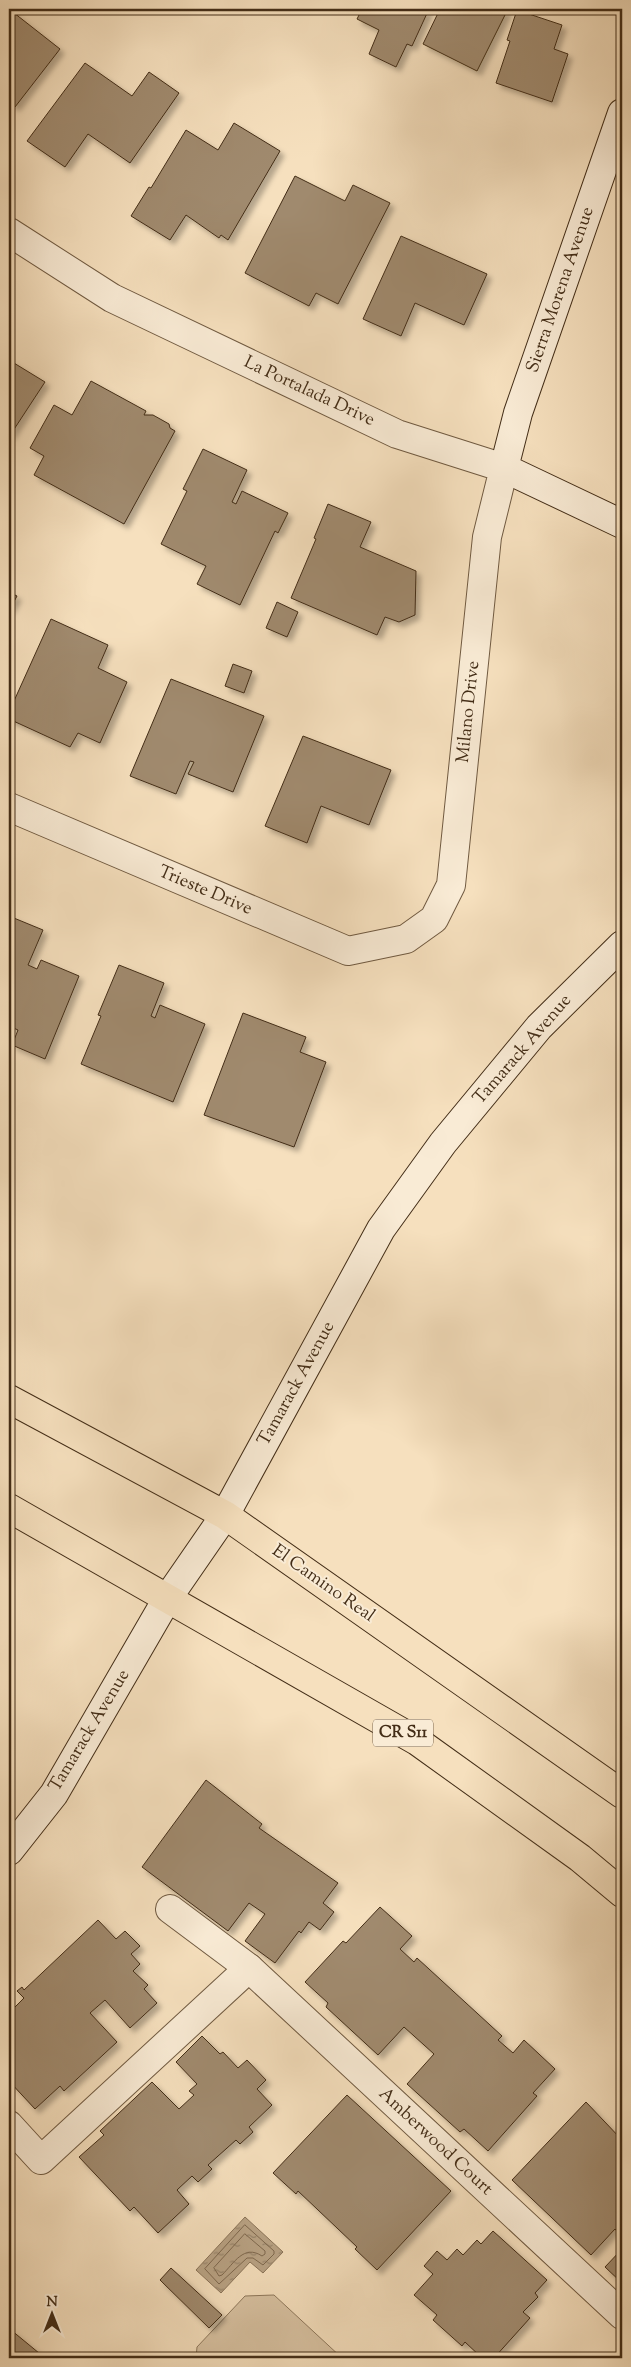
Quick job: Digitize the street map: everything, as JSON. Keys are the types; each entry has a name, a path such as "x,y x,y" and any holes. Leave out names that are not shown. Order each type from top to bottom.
{"main road":[{"name":"El Camino Real","path":"9,1399 225,1515 622,1794"},
{"name":"CR S11","path":"9,1508 418,1741 580,1858 622,1893"}],"street":[{"name":"Sierra Morena Avenue","path":"504,468 518,413 622,113"},
{"name":"La Portalada Drive","path":"9,232 112,298 397,434 504,468 622,524"},
{"name":"Milano Drive","path":"406,939 434,919 451,885 487,536 504,468"},
{"name":"Trieste Drive","path":"9,807 348,951 406,939"},
{"name":"Tamarack Avenue","path":"9,1851 54,1794 167,1599 225,1515 381,1229 443,1144 539,1027 622,945"},
{"name":"Amberwood Court","path":"170,1909 249,1968 622,2316"},
{"path":"9,2125 41,2160 249,1968"}],"shaded area":[{"path":"274,2295 342,2358 196,2358 197,2347 245,2296"}],"water":[{"path":"245,2217 283,2252 263,2273 250,2262 221,2293 196,2270"}],"building":[{"path":"9,9 60,49 15,107 9,102"},
{"path":"362,9 429,9 412,46 407,44 396,67 369,54 379,30 357,19"},
{"path":"440,9 508,9 477,71 423,44"},
{"path":"517,10 562,25 554,49 568,54 552,102 496,83 510,41 507,40"},
{"path":"85,63 132,96 149,72 179,93 130,163 88,134 65,167 27,141"},
{"path":"234,123 280,151 228,240 221,235 219,238 186,215 170,240 131,216 149,187 151,188 186,130 218,150"},
{"path":"295,176 345,201 353,185 390,203 338,304 316,293 309,306 245,273"},
{"path":"401,236 487,274 464,325 415,303 401,336 363,319"},
{"path":"9,360 45,382 9,437"},
{"path":"91,381 146,411 144,415 153,415 169,424 170,428 175,431 124,524 34,475 44,456 30,448 54,405 72,415"},
{"path":"203,449 247,470 232,502 236,504 242,491 288,513 278,533 275,531 240,605 197,584 206,566 161,544 187,491 183,489"},
{"path":"328,504 371,522 360,547 416,571 415,615 399,622 385,617 377,635 291,598 316,539 314,538"},
{"path":"9,592 17,596 9,611"},
{"path":"277,602 298,612 287,637 266,628"},
{"path":"51,619 108,645 98,668 127,682 100,743 78,733 70,747 9,719 9,712"},
{"path":"233,664 252,671 244,693 225,686"},
{"path":"171,679 264,716 233,792 188,774 194,762 190,761 176,794 130,776"},
{"path":"303,736 391,770 369,825 321,806 307,843 265,826"},
{"path":"9,916 43,930 28,965 37,969 41,960 79,976 45,1059 12,1045 18,1030 9,1026"},
{"path":"119,965 164,983 151,1016 155,1018 160,1005 205,1024 173,1102 81,1064 101,1016 98,1015"},
{"path":"243,1013 306,1037 300,1052 326,1062 294,1147 204,1115"},
{"path":"206,1780 262,1824 259,1828 338,1883 323,1903 334,1912 320,1930 309,1922 301,1933 299,1931 275,1963 245,1941 265,1914 249,1903 228,1931 142,1867"},
{"path":"380,1907 412,1936 400,1949 414,1962 417,1958 502,2036 498,2040 513,2053 524,2040 555,2069 533,2093 537,2096 488,2151 464,2129 460,2132 407,2084 434,2054 404,2027 378,2055 326,2007 328,2003 305,1982 343,1941 346,1943"},
{"path":"98,1920 116,1939 125,1931 140,1946 131,1954 140,1964 133,1971 148,1985 144,1989 157,2003 130,2028 105,2000 90,2013 117,2042 64,2091 60,2086 35,2109 9,2081 9,2009 11,2011 24,1998 17,1991 22,1987 24,1990"},
{"path":"202,2036 220,2054 223,2052 238,2068 247,2060 266,2080 257,2089 272,2105 249,2127 253,2132 240,2144 236,2140 208,2165 212,2169 198,2182 192,2176 177,2190 189,2204 158,2233 134,2207 130,2211 79,2157 104,2135 100,2131 152,2082 179,2109 194,2095 189,2091 197,2084 176,2062"},
{"path":"347,2095 451,2191 377,2270 355,2249 357,2247 298,2191 296,2194 273,2173"},
{"path":"586,2102 622,2140 622,2237 615,2229 591,2255 512,2180"},
{"path":"493,2231 547,2280 535,2293 538,2297 523,2312 530,2318 494,2358 482,2358 465,2342 462,2346 433,2320 437,2315 414,2295 433,2274 424,2266 437,2251 447,2260 457,2249 463,2255 477,2240 481,2244"},
{"path":"622,2249 622,2283 605,2267"},
{"path":"171,2268 222,2315 209,2328 160,2280"},
{"path":"11,2330 45,2358 9,2358 9,2332"},
{"path":"562,2353 567,2358 556,2358"}]}
